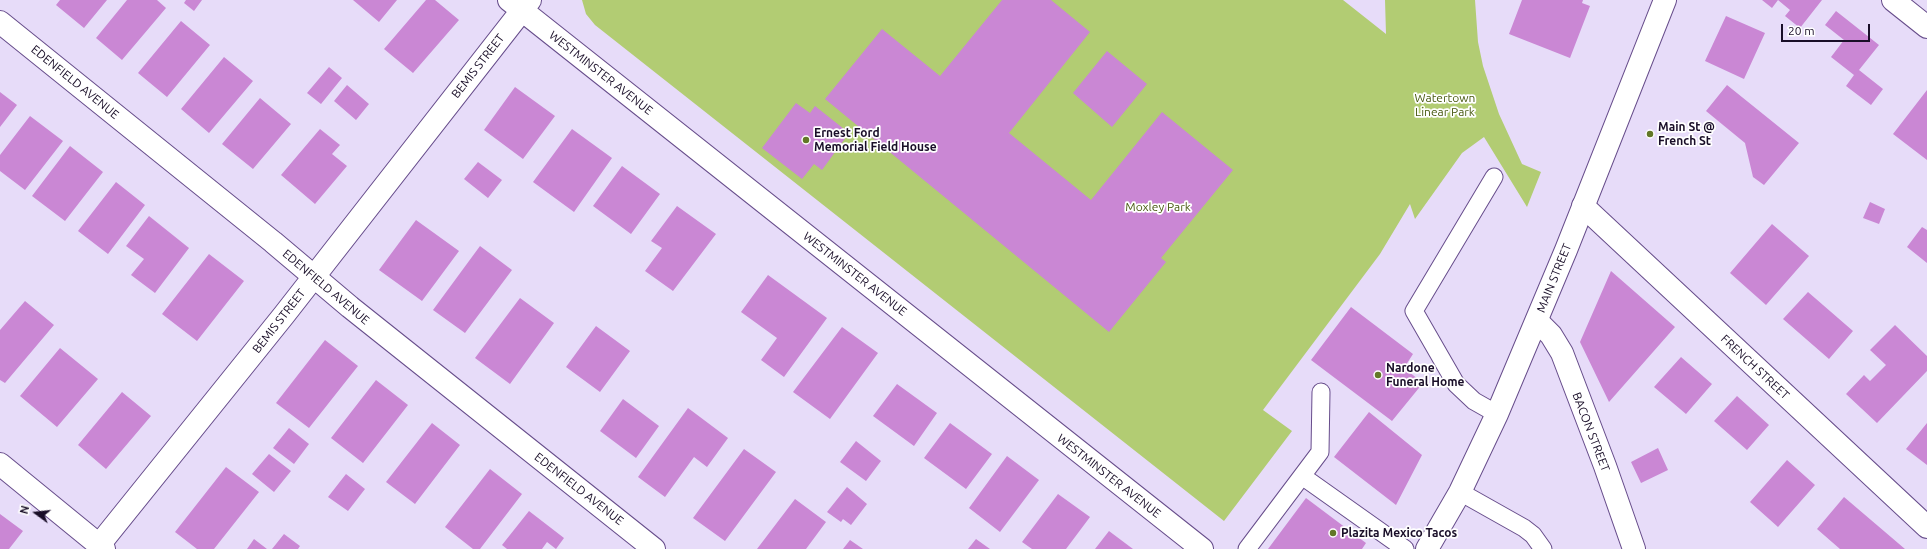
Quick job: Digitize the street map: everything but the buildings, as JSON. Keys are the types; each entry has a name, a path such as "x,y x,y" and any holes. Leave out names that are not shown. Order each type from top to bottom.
{"street":[{"name":"MAIN STREET","path":"1427,549 1460,492 1497,414 1537,321 1665,0"},
{"path":"1894,0 1927,27"},
{"name":"BEMIS STREET","path":"102,547 315,276 520,3"},
{"name":"WESTMINSTER AVENUE","path":"520,3 1202,549"},
{"name":"EDENFIELD AVENUE","path":"0,22 315,276 350,307 654,549"},
{"name":"FRENCH STREET","path":"1583,206 1927,527"},
{"name":"BACON STREET","path":"1537,321 1551,335 1562,353 1605,466 1634,549"},
{"path":"0,464 102,547"}],"lane":[{"path":"1494,177 1414,311 1456,384 1474,401 1497,414"},
{"path":"1247,549 1320,452 1321,392"},
{"path":"1302,476 1405,549"},
{"path":"1460,492 1524,528 1536,539 1543,549"}],"green space":[{"name":"Moxley Park","path":"582,0 1343,0 1386,34 1385,0 1475,0 1478,42 1483,66 1499,114 1522,164 1541,172 1527,207 1484,137 1462,153 1415,219 1410,204 1380,254 1263,410 1292,431 1224,521 595,25 586,14"}],"place":[{"name":"Main St @ French St","path":"1650,134"},
{"name":"Ernest Ford Memorial Field House","path":"806,140"},
{"name":"Nardone Funeral Home","path":"1378,375"},
{"name":"Plazita Mexico Tacos","path":"1333,533"}],"park label":[{"name":"Watertown Linear Park","path":"1445,105"}]}
